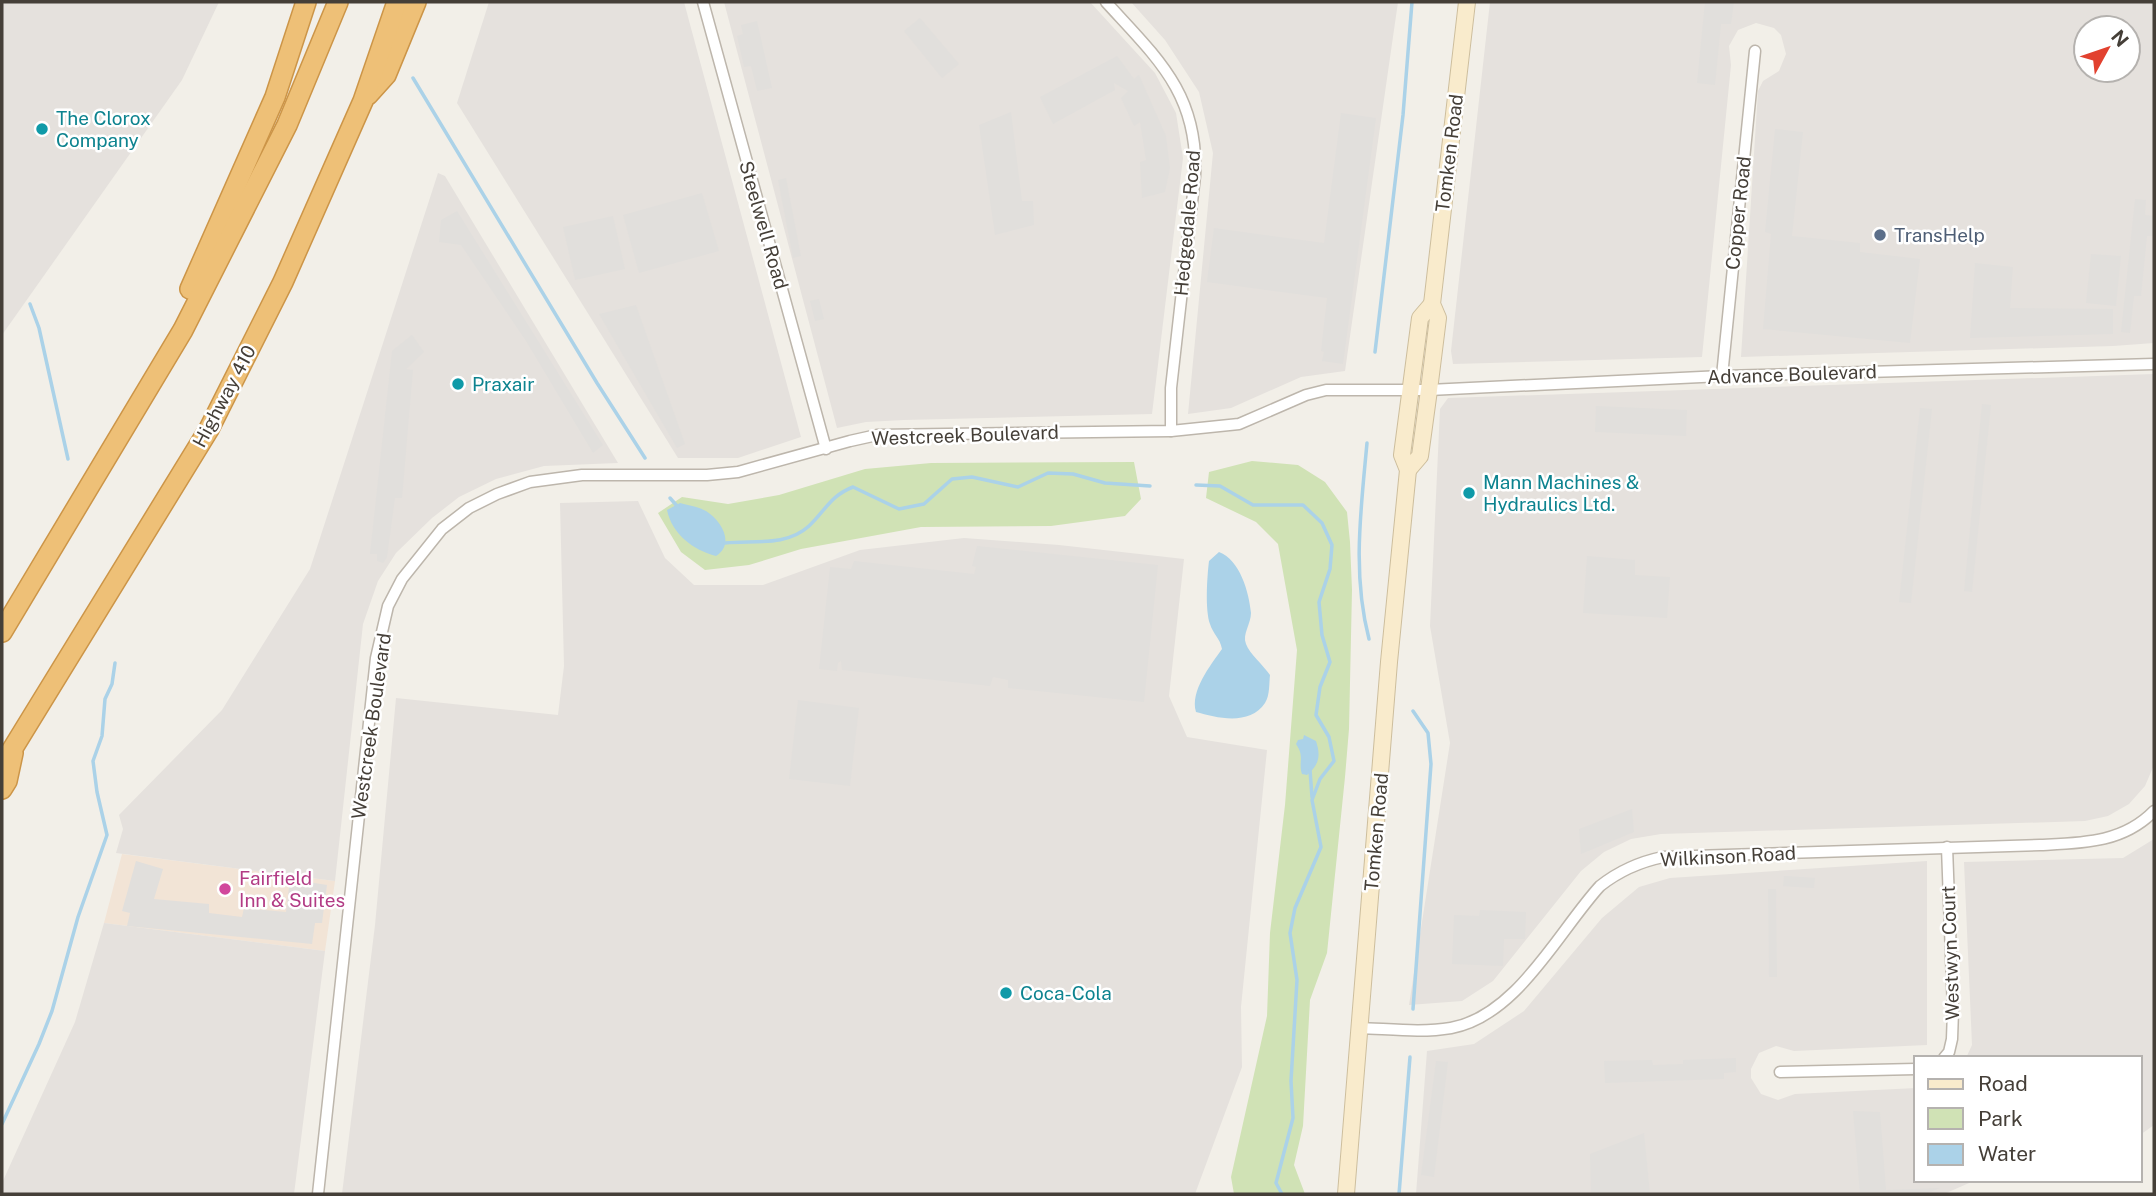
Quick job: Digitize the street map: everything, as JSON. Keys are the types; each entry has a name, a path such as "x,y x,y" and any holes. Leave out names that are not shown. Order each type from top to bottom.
{"highway":[{"path":"183,330 188,294 275,97 306,2"},
{"path":"2,632 183,330 287,125 338,2"},
{"name":"Highway 410","path":"2,766 209,429 283,282 363,101 397,2"},
{"path":"363,101 386,75 416,2"},
{"path":"2,789 7,780 15,745"}],"main road":[{"name":"Tomken Road","path":"1408,470 1419,456 1429,390 1438,318 1432,304 1467,2"},
{"name":"Tomken Road","path":"1346,1194 1389,662 1408,470 1402,455 1420,318 1432,304"}],"street":[{"name":"Steelwell Road","path":"703,2 827,449"},
{"name":"Hedgedale Road","path":"1106,2 1161,63 1174,83 1192,125 1196,152 1195,176 1171,388 1171,431"},
{"name":"Copper Road","path":"1722,376 1755,51"},
{"name":"Advance Boulevard","path":"1429,390 1722,376 2154,364"},
{"name":"Westcreek Boulevard","path":"318,1194 376,658 388,606 402,579 442,529 470,508 497,494 530,482 582,475 707,475 738,472 877,435 1171,431 1239,424 1306,395 1326,390 1429,390"},
{"name":"Wilkinson Road","path":"1360,1028 1423,1030 1453,1027 1489,1012 1525,981 1600,886 1645,861 1663,857 2097,842 2115,837 2142,823 2154,810"},
{"name":"Westwyn Court","path":"1946,1056 1952,1039 1953,1011 1947,847"},
{"path":"1780,1072 1914,1069"}],"shaded area":[{"path":"2,2 219,2 182,80 2,335"},
{"path":"489,2 684,2 801,437 738,458 678,458 457,103"},
{"path":"724,2 1090,2 1155,73 1176,113 1183,158 1152,414 904,420 866,422 837,428"},
{"path":"1131,2 1398,2 1345,371 1301,377 1231,408 1188,414 1213,153 1199,92 1165,40"},
{"path":"1490,2 2154,2 2154,343 1741,357 1758,91 1763,81 1779,71 1786,54 1781,35 1774,28 1756,23 1738,30 1729,46 1731,65 1702,357 1453,364 1451,351"},
{"path":"1705,2 1734,2 1731,24 1721,24 1715,85 1697,83"},
{"path":"920,18 959,64 942,78 904,31"},
{"path":"757,21 772,88 757,91 751,66 744,67 737,36 743,34 741,25"},
{"path":"1117,56 1134,79 1139,75 1166,136 1170,168 1165,192 1142,198 1140,162 1146,160 1140,122 1134,126 1121,98 1128,91 1114,83 1115,90 1053,124 1040,97"},
{"path":"1011,112 1022,201 1033,201 1034,225 995,235 979,125"},
{"path":"1341,113 1376,118 1343,364 1322,361 1327,298 1207,282 1214,228 1324,243"},
{"path":"1775,129 1803,132 1792,236 1860,243 1860,252 1920,259 1910,343 1763,329 1771,234 1765,232"},
{"path":"438,173 445,176 618,463 544,466 496,479 459,497 432,518 396,553 378,581 363,624 335,881 116,853 123,829 119,815 222,710 310,569"},
{"path":"786,178 801,256 793,258 778,180"},
{"path":"702,193 719,251 639,273 623,215"},
{"path":"2135,199 2146,200 2145,215 2154,216 2154,236 2147,236 2141,296 2134,296 2130,333 2121,332"},
{"path":"457,211 603,445 593,453 526,341 461,245 439,242 441,220"},
{"path":"613,216 625,269 575,280 563,227"},
{"path":"2091,254 2121,256 2116,306 2086,303"},
{"path":"1975,263 2013,267 2010,308 2113,309 2113,334 1970,338"},
{"path":"819,299 824,319 815,321 810,301"},
{"path":"636,305 685,444 677,448 599,314"},
{"path":"412,335 424,352 406,369 413,370 402,498 395,498 387,557 383,563 377,561 377,554 370,554 392,351"},
{"path":"2154,374 2154,765 2145,786 2129,804 2108,816 2085,821 1661,834 1631,839 1604,852 1581,871 1493,981 1462,1001 1409,1005 1450,743 1430,626 1440,409 1448,398"},
{"path":"1982,404 1991,405 1972,592 1964,591"},
{"path":"1596,406 1687,410 1686,436 1595,432"},
{"path":"1920,408 1932,409 1911,603 1899,602"},
{"path":"638,501 665,558 694,585 763,585 860,550 964,538 1184,559 1169,696 1187,737 1267,750 1241,1007 1242,1067 1195,1194 342,1194 375,925 396,698 558,715 564,666 560,503"},
{"path":"977,546 1158,565 1144,702 1008,688 1008,680 993,677 990,686 842,670 841,661 837,671 819,669 830,567 851,569 854,561 974,574 976,567 972,566"},
{"path":"1587,556 1635,560 1635,575 1670,577 1667,618 1583,613"},
{"path":"798,700 859,708 850,786 789,779"},
{"path":"1632,809 1634,832 1581,854 1579,829"},
{"path":"2154,839 2154,1125 2142,1134 2142,1056 1967,1056 1972,1045 1964,862 2123,858"},
{"path":"122,854 335,881 325,951 104,923"},
{"path":"136,861 163,869 154,899 209,904 209,913 242,917 244,908 286,912 290,879 327,885 322,923 315,923 312,944 127,926 130,913 122,911"},
{"path":"1927,861 1927,1045 1794,1051 1776,1046 1759,1053 1751,1069 1751,1078 1761,1094 1778,1100 1795,1094 1914,1088 1914,1182 1971,1182 1944,1194 1416,1194 1427,1051 1474,1044 1524,1011 1602,918 1639,887 1670,878"},
{"path":"1784,876 1815,878 1814,888 1783,886"},
{"path":"1768,889 1776,889 1777,977 1769,977"},
{"path":"1480,910 1526,912 1525,939 1504,939 1503,966 1452,964 1454,915 1479,916"},
{"path":"104,923 325,951 294,1194 2,1194 2,1183 75,1022"},
{"path":"1736,1058 1736,1072 1724,1073 1724,1079 1605,1083 1604,1061 1652,1060 1653,1065 1683,1064 1683,1060"},
{"path":"1436,1061 1448,1062 1434,1177 1421,1175"},
{"path":"1853,1111 1880,1112 1886,1190 1940,1188 1925,1194 1860,1194"},
{"path":"1644,1133 1650,1194 1591,1194 1590,1154"}],"green space":[{"path":"1252,461 1298,465 1325,482 1347,512 1350,542 1352,590 1349,729 1345,777 1327,953 1310,1000 1303,1126 1294,1165 1305,1194 1234,1194 1231,1177 1267,1016 1270,933 1285,805 1297,650 1278,544 1256,522 1206,498 1209,472"},
{"path":"1134,462 1141,499 1125,516 1051,526 921,527 801,549 749,565 705,570 681,552 658,513 682,497 728,504 779,495 865,469 931,463"}],"water":[{"path":"680,503 706,511 721,526 725,545 716,556 699,550 679,534 667,510"},
{"path":"1219,552 1233,562 1242,578 1251,613 1245,636 1246,644 1270,675 1269,693 1265,703 1259,710 1242,718 1223,718 1196,712 1198,687 1222,649 1208,618 1207,602 1209,561"},
{"path":"1304,735 1316,741 1318,751 1318,760 1307,775 1302,774 1300,752 1296,744"}],"waterway":[{"path":"1375,352 1403,115 1412,2"},
{"path":"413,78 645,458"},
{"path":"30,304 39,328 68,459"},
{"path":"1367,443 1359,566 1369,639"},
{"path":"725,543 780,540 800,533 833,499 853,487 899,509 924,504 952,479 972,477 1018,487 1048,473 1073,474 1105,483 1150,486"},
{"path":"1196,485 1220,486 1253,505 1303,505 1322,523 1332,545 1330,569 1319,602 1322,635 1330,662 1320,687 1316,715 1329,737 1334,761 1320,779 1312,800 1321,847 1295,908 1290,933 1297,980 1291,1081 1293,1118 1276,1183 1282,1194"},
{"path":"670,498 678,507"},
{"path":"2,1124 52,1011 78,917 107,835 93,761 102,736 105,699 112,684 115,663"},
{"path":"1413,711 1428,733 1431,764 1413,1009"},
{"path":"1310,770 1312,797"},
{"path":"1399,1194 1410,1057"}],"place":[{"name":"The Clorox Company","path":"42,129"},
{"name":"TransHelp","path":"1880,235"},
{"name":"Praxair","path":"458,384"},
{"name":"Mann Machines & Hydraulics Ltd.","path":"1469,493"},
{"name":"Fairfield Inn & Suites","path":"225,889"},
{"name":"Coca-Cola","path":"1006,993"}]}
